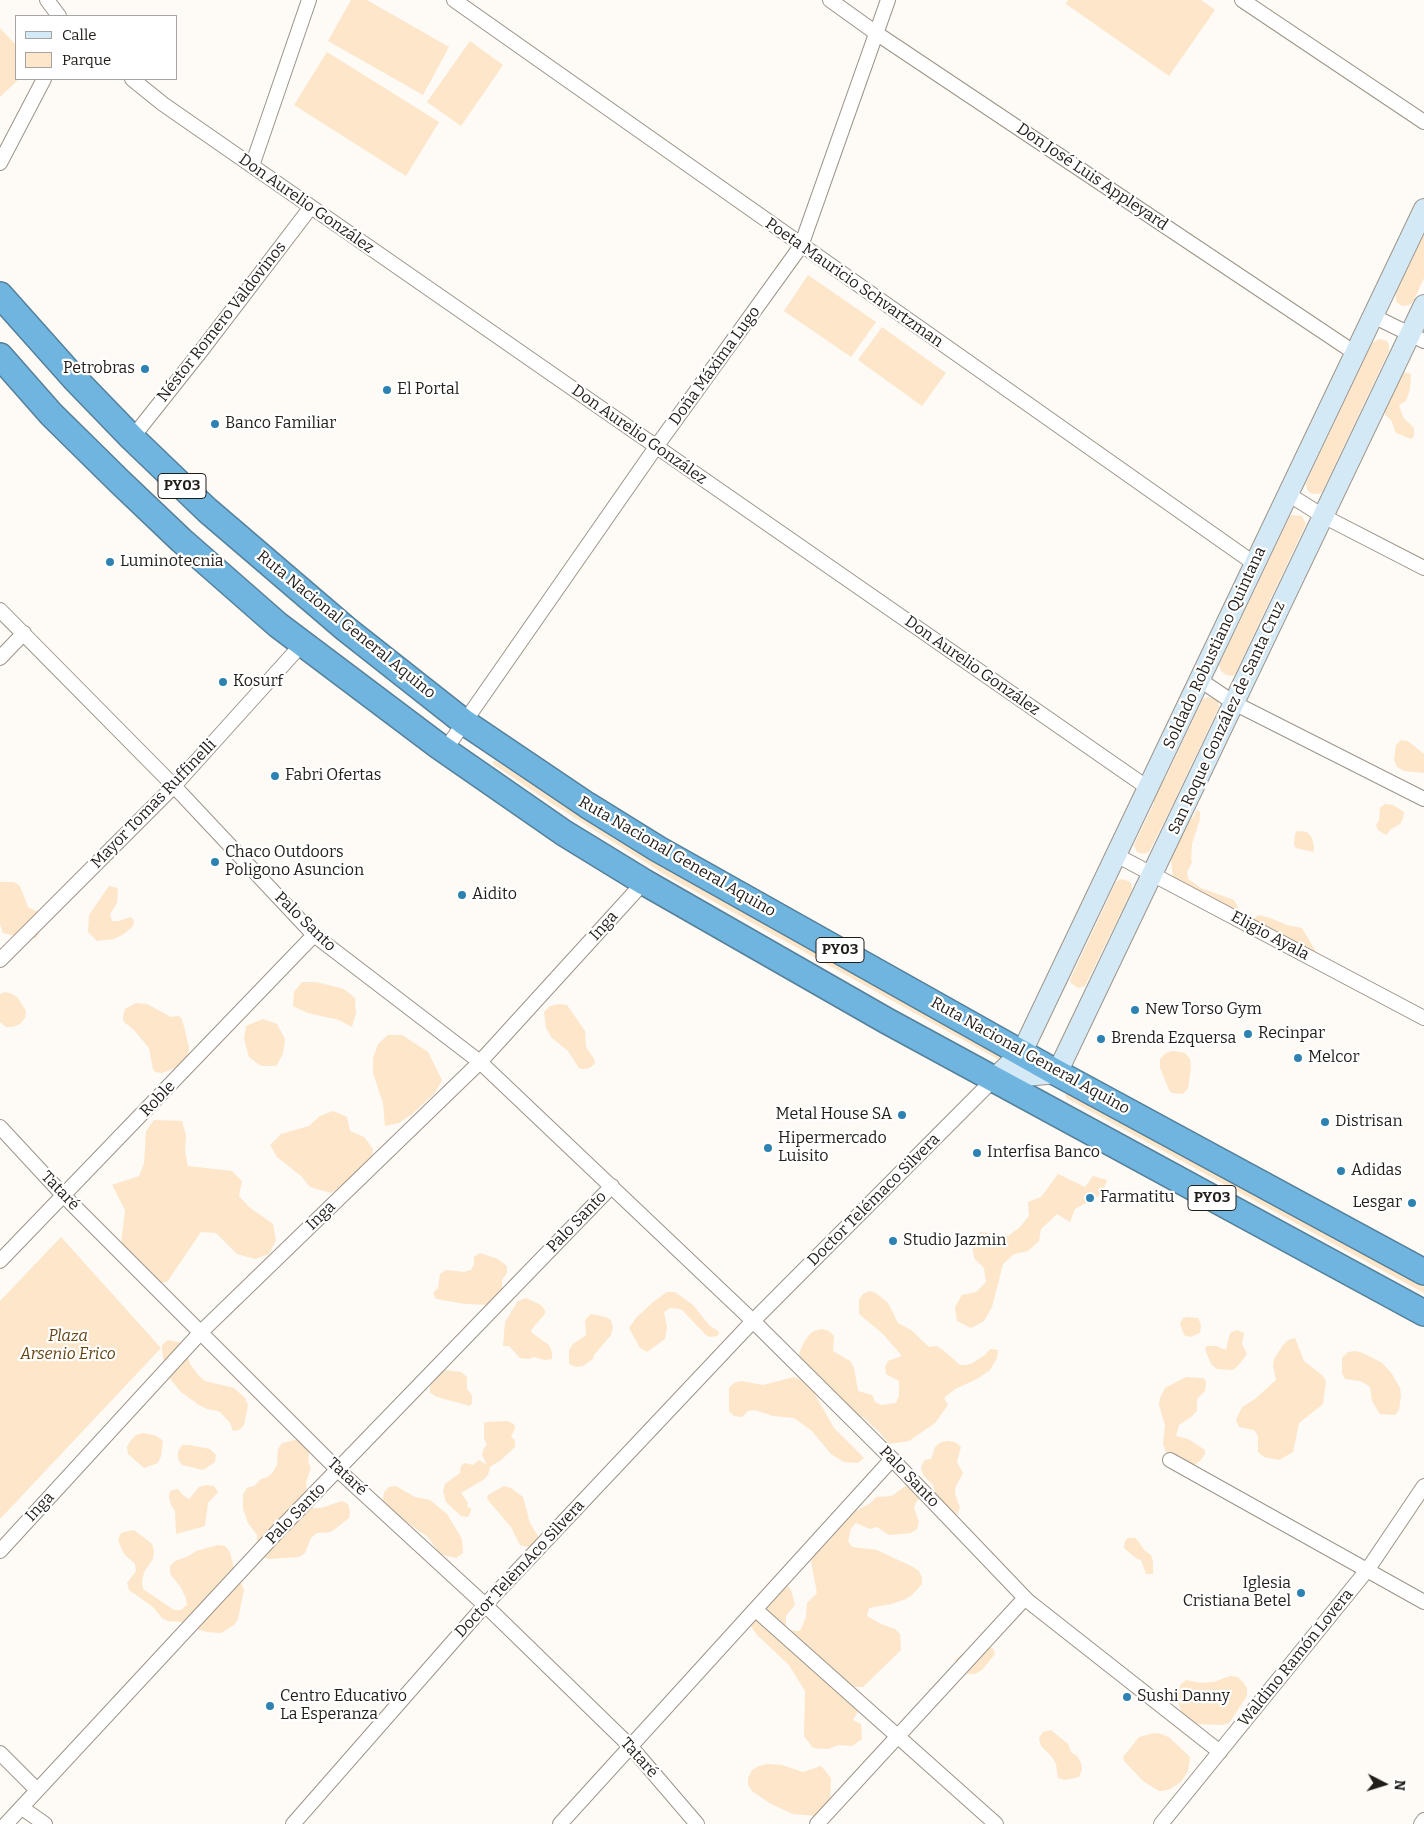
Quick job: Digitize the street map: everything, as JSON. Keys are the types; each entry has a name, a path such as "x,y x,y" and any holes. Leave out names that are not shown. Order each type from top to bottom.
{"highway":[{"name":"Ruta Nacional General Aquino","path":"0,295 74,378 132,438 212,515 346,629 464,722 658,849 1057,1073 1424,1272"},
{"name":"PY03","path":"0,356 51,414 181,540 278,625 445,750 564,832 644,882 887,1021 1424,1313"}],"street":[{"path":"47,0 58,15"},
{"path":"252,166 309,0"},
{"name":"Poeta Mauricio Schvartzman","path":"454,0 1255,564"},
{"name":"Don José Luis Appleyard","path":"830,0 876,33 1355,353"},
{"name":"Doña Máxima Lugo","path":"445,750 656,447 801,246 888,0"},
{"path":"1242,0 1424,122"},
{"path":"0,163 43,80"},
{"name":"Don Aurelio González","path":"133,80 163,104 1148,788"},
{"name":"Néstor Romero Valdovinos","path":"132,438 311,207"},
{"name":"Soldado Robustiano Quintana","path":"994,1079 1022,1052 1424,209"},
{"name":"San Roque González de Santa Cruz","path":"1057,1073 1323,516 1417,338 1424,305"},
{"path":"1373,316 1417,338"},
{"path":"1288,494 1323,516 1424,568"},
{"name":"Palo Santo","path":"0,610 174,786 314,935 480,1062 754,1321 892,1459 1025,1598 1220,1752"},
{"path":"0,658 24,633"},
{"name":"Mayor Tomas Ruffinelli","path":"0,960 174,786 303,644"},
{"path":"1200,680 1234,703 1424,799"},
{"name":"Eligio Ayala","path":"1116,855 1424,1018"},
{"name":"Inga","path":"0,1551 201,1332 480,1062 644,882"},
{"name":"Roble","path":"0,1261 314,935"},
{"path":"994,1079 1057,1073"},
{"name":"Doctor Telémaco Silvera","path":"754,1321 994,1079"},
{"name":"Tataré","path":"0,1127 64,1196 338,1470 485,1604 631,1747 696,1824"},
{"name":"Palo Santo","path":"6,1824 279,1530 612,1186"},
{"name":"Doctor TelèmAco Silvera","path":"293,1824 485,1604 754,1321"},
{"path":"560,1824 892,1459"},
{"path":"1170,1460 1424,1602"},
{"name":"Waldino Ramón Lovera","path":"1161,1824 1368,1569 1424,1486"},
{"path":"817,1824 1025,1598"},
{"path":"756,1610 996,1824"},
{"path":"0,1753 37,1790"},
{"path":"22,1808 44,1824"},
{"path":"1421,1824 1424,1820"}],"green space":[{"path":"351,0 367,0 449,47 423,95 328,41"},
{"path":"1068,0 1201,0 1215,10 1169,76 1066,4"},
{"path":"0,28 15,44 15,80 18,80 0,97"},
{"path":"470,41 503,65 461,126 427,102"},
{"path":"327,52 439,122 406,176 294,105"},
{"path":"1424,234 1424,278 1413,302 1402,306 1396,302 1396,293"},
{"path":"808,275 876,322 851,357 784,311"},
{"path":"882,327 946,373 922,406 858,360"},
{"path":"1379,339 1387,341 1389,351 1322,492 1312,494 1307,490 1306,483 1372,343"},
{"path":"1404,372 1411,374 1410,389 1406,401 1399,405 1403,417 1414,428 1414,436 1411,439 1396,433 1391,420 1385,415 1400,374"},
{"path":"1292,515 1302,516 1306,524 1235,674 1233,676 1226,675 1221,671 1219,665"},
{"path":"1208,697 1216,699 1219,707 1149,852 1144,854 1137,852 1134,845 1154,803 1149,788 1156,777 1165,779 1203,699"},
{"path":"1401,740 1408,741 1424,754 1424,773 1404,771 1397,767 1394,760 1396,745"},
{"path":"493,761 496,761 605,833 666,869 1003,1058 1001,1061 664,874 548,801 493,764"},
{"path":"1385,804 1393,805 1404,812 1400,824 1391,829 1386,835 1378,830 1376,825 1379,821 1380,808"},
{"path":"1197,809 1200,812 1200,819 1192,844 1192,862 1187,872 1188,879 1201,888 1234,900 1239,909 1236,912 1173,881 1171,857 1182,829 1194,816"},
{"path":"1297,831 1307,832 1312,838 1313,852 1296,848 1294,845"},
{"path":"1121,879 1131,883 1132,890 1085,986 1078,988 1070,980 1116,882"},
{"path":"0,882 14,882 20,886 28,907 42,914 45,922 36,938 29,939 3,933 0,924"},
{"path":"109,886 117,888 118,891 117,903 110,914 112,921 119,921 130,917 134,923 124,934 114,939 97,941 88,932 89,915"},
{"path":"1258,915 1302,928 1316,954 1252,921"},
{"path":"302,982 316,982 344,989 355,998 356,1013 352,1027 339,1020 308,1013 293,1006 294,992"},
{"path":"5,992 18,998 26,1011 25,1018 20,1024 13,1027 6,1027 0,1022 0,994"},
{"path":"136,1003 147,1004 171,1017 179,1016 182,1019 189,1047 188,1056 183,1063 162,1073 155,1072 149,1048 134,1030 124,1022 125,1009"},
{"path":"567,1005 585,1031 586,1047 595,1063 590,1068 579,1068 568,1051 552,1038 546,1028 544,1012 550,1006"},
{"path":"263,1019 277,1024 285,1039 283,1054 276,1066 261,1066 249,1057 244,1039 246,1026"},
{"path":"388,1035 402,1035 428,1052 442,1080 435,1093 412,1114 399,1123 385,1126 383,1103 373,1073 373,1058 378,1044"},
{"path":"1173,1051 1185,1053 1190,1059 1191,1068 1188,1088 1183,1094 1172,1093 1169,1090 1160,1068 1160,1059 1166,1053"},
{"path":"1065,1094 1424,1287 1424,1293 1066,1098"},
{"path":"333,1111 347,1117 350,1131 364,1137 373,1149 371,1165 361,1175 331,1193 310,1187 301,1176 277,1157 270,1145 281,1134 309,1126 320,1116"},
{"path":"154,1120 182,1121 186,1136 185,1151 188,1166 232,1171 242,1181 239,1196 249,1207 273,1224 276,1240 269,1254 255,1259 237,1254 216,1233 201,1232 167,1282 151,1283 120,1253 125,1210 112,1185 139,1176 144,1163 146,1131"},
{"path":"1058,1174 1085,1187 1093,1176 1107,1180 1102,1194 1075,1209 1070,1222 1057,1214 1041,1229 1039,1241 1028,1251 1014,1254 1003,1264 992,1307 984,1321 971,1328 957,1321 955,1307 962,1295 976,1292 986,1282 984,1268 974,1258 972,1244 980,1232 1008,1236 1020,1227 1029,1216 1028,1202 1041,1197"},
{"name":"Plaza Arsenio Erico","path":"61,1237 161,1348 0,1519 0,1301"},
{"path":"480,1253 498,1259 507,1266 507,1273 502,1280 502,1288 512,1296 510,1303 500,1310 496,1305 465,1304 436,1299 433,1293 438,1288 440,1274 446,1270 464,1272 471,1270 474,1264 474,1257"},
{"path":"869,1291 876,1293 888,1303 898,1323 911,1330 929,1347 937,1346 943,1350 960,1365 973,1363 990,1349 998,1350 997,1358 990,1370 977,1379 955,1389 944,1398 948,1405 935,1423 909,1441 889,1444 863,1417 849,1413 796,1361 809,1335 814,1331 822,1329 829,1331 834,1336 833,1351 850,1361 854,1368 858,1391 872,1395 875,1402 881,1405 896,1403 899,1396 899,1381 886,1374 885,1367 888,1361 902,1356 883,1334 859,1314 859,1300 863,1294"},
{"path":"667,1292 675,1292 693,1305 710,1326 717,1330 719,1333 717,1336 710,1337 706,1335 683,1311 670,1308 664,1312 667,1327 665,1339 647,1352 640,1348 629,1328 636,1318"},
{"path":"526,1298 541,1305 545,1310 545,1314 531,1330 532,1333 549,1345 552,1359 520,1358 509,1346 503,1346 505,1322 518,1301"},
{"path":"591,1314 611,1320 613,1328 611,1335 594,1355 593,1359 583,1366 576,1367 569,1364 569,1350 573,1344 586,1335 585,1320"},
{"path":"1183,1318 1198,1318 1201,1325 1200,1333 1190,1337 1184,1335 1180,1324"},
{"path":"1237,1330 1244,1333 1242,1344 1247,1354 1236,1368 1232,1370 1217,1369 1211,1364 1205,1349 1207,1346 1216,1346 1226,1350 1230,1333"},
{"path":"1295,1338 1304,1361 1322,1375 1326,1381 1323,1404 1299,1423 1293,1452 1279,1460 1264,1457 1258,1452 1258,1436 1254,1430 1239,1427 1236,1420 1242,1407 1255,1399 1276,1380 1273,1366 1274,1359 1288,1340"},
{"path":"168,1340 183,1343 190,1364 205,1381 234,1388 245,1398 248,1405 244,1425 239,1430 233,1431 230,1423 220,1412 199,1405 181,1392 171,1380 165,1367 162,1352 162,1345"},
{"path":"1355,1351 1382,1363 1392,1374 1400,1388 1401,1395 1399,1410 1395,1415 1380,1414 1372,1401 1370,1387 1366,1384 1360,1381 1345,1379 1342,1373 1342,1358 1348,1352"},
{"path":"445,1370 461,1372 467,1377 467,1389 472,1395 470,1406 437,1397 430,1393 430,1386 438,1374"},
{"path":"794,1377 812,1389 834,1428 864,1458 858,1463 844,1462 831,1454 811,1430 794,1418 773,1416 755,1410 748,1411 742,1417 734,1416 729,1411 729,1388 734,1383 741,1381 763,1385"},
{"path":"1186,1377 1205,1379 1206,1383 1205,1391 1197,1399 1197,1411 1179,1425 1176,1436 1188,1439 1205,1450 1201,1460 1192,1467 1170,1458 1166,1452 1163,1444 1165,1425 1159,1405 1165,1388"},
{"path":"507,1421 514,1424 515,1428 511,1437 515,1440 515,1447 490,1467 488,1475 483,1480 461,1493 468,1503 467,1507 471,1508 471,1511 468,1517 461,1516 446,1502 443,1491 445,1484 460,1473 461,1466 464,1463 473,1465 479,1460 487,1465 482,1455 487,1445 484,1438 484,1423"},
{"path":"143,1433 157,1436 163,1441 158,1463 144,1468 128,1454 127,1447 136,1435"},
{"path":"299,1439 310,1447 308,1462 311,1468 306,1482 308,1504 314,1508 321,1508 342,1501 348,1504 349,1518 331,1532 317,1533 311,1538 305,1553 299,1557 269,1559 262,1557 257,1550 257,1535 248,1523 243,1509 243,1494 247,1488 254,1486 273,1472 277,1465 278,1449 282,1443"},
{"path":"941,1442 955,1442 961,1447 957,1462 963,1473 956,1486 955,1494 960,1508 957,1514 950,1514 935,1500 933,1485 923,1475 921,1468 924,1460 931,1459 935,1447"},
{"path":"182,1445 210,1449 216,1455 215,1462 203,1470 182,1465 178,1459 178,1452"},
{"path":"918,1483 922,1496 916,1502 914,1508 919,1522 917,1529 911,1533 889,1535 877,1527 870,1529 856,1523 851,1528 848,1542 853,1547 877,1550 919,1571 922,1584 912,1595 891,1604 869,1608 867,1616 895,1629 900,1634 901,1650 863,1687 855,1687 844,1680 857,1699 857,1713 853,1720 861,1724 862,1739 852,1746 839,1745 828,1749 813,1748 804,1736 805,1691 789,1665 757,1635 748,1622 782,1580 791,1590 795,1605 786,1616 786,1630 800,1631 806,1617 807,1603 817,1593 811,1562 812,1547 816,1533 829,1541 844,1517 871,1503 876,1497 892,1496 904,1487"},
{"path":"206,1485 214,1486 218,1492 208,1503 205,1526 176,1534 175,1511 169,1498 170,1491 178,1489 189,1499 199,1487"},
{"path":"396,1486 415,1497 430,1500 447,1514 462,1539 463,1553 456,1558 443,1555 428,1537 405,1521 385,1513 382,1507 384,1492 389,1487"},
{"path":"504,1486 511,1488 523,1497 530,1523 538,1536 537,1544 531,1548 520,1545 511,1527 487,1499 488,1495"},
{"path":"134,1530 152,1544 154,1551 153,1559 144,1572 143,1589 174,1610 181,1610 187,1605 180,1586 170,1574 170,1566 175,1561 189,1556 196,1551 218,1545 225,1546 230,1552 234,1568 244,1590 238,1619 234,1625 221,1633 207,1632 189,1627 183,1622 168,1621 162,1618 153,1607 129,1590 127,1583 136,1571 135,1564 124,1554 118,1540 121,1533"},
{"path":"1128,1538 1135,1538 1145,1551 1151,1555 1153,1574 1146,1574 1141,1560 1124,1548 1125,1541"},
{"path":"979,1647 993,1648 995,1654 982,1670 975,1674 960,1673 956,1668 955,1660 961,1655"},
{"path":"1230,1676 1238,1677 1243,1682 1247,1688 1247,1696 1229,1723 1222,1725 1194,1724 1182,1715 1178,1700 1180,1685 1186,1680 1201,1683 1214,1682"},
{"path":"1051,1730 1068,1744 1071,1752 1077,1756 1082,1770 1079,1777 1065,1780 1058,1778 1056,1764 1041,1746 1039,1738 1043,1732"},
{"path":"1154,1733 1170,1738 1190,1757 1188,1771 1181,1782 1163,1791 1159,1791 1143,1781 1124,1761 1123,1757 1139,1737"},
{"path":"767,1764 782,1765 803,1772 821,1766 831,1778 830,1800 815,1816 793,1814 771,1804 752,1791 748,1785 748,1778 752,1770"}],"place":[{"name":"Petrobras","path":"145,369"},
{"name":"El Portal","path":"387,390"},
{"name":"Banco Familiar","path":"215,424"},
{"name":"Luminotecnia","path":"110,562"},
{"name":"Kosurf","path":"223,682"},
{"name":"Fabri Ofertas","path":"275,776"},
{"name":"Chaco Outdoors Poligono Asuncion","path":"215,862"},
{"name":"Aidito","path":"462,895"},
{"name":"New Torso Gym","path":"1135,1010"},
{"name":"Recinpar","path":"1248,1034"},
{"name":"Brenda Ezquersa","path":"1101,1039"},
{"name":"Melcor","path":"1298,1058"},
{"name":"Metal House SA","path":"902,1115"},
{"name":"Distrisan","path":"1325,1122"},
{"name":"Hipermercado Luisito","path":"768,1148"},
{"name":"Interfisa Banco","path":"977,1153"},
{"name":"Adidas","path":"1341,1171"},
{"name":"Farmatitu","path":"1090,1198"},
{"name":"Lesgar","path":"1412,1203"},
{"name":"Studio Jazmin","path":"893,1241"},
{"name":"Iglesia Cristiana Betel","path":"1301,1593"},
{"name":"Sushi Danny","path":"1127,1697"},
{"name":"Centro Educativo La Esperanza","path":"270,1706"}]}
